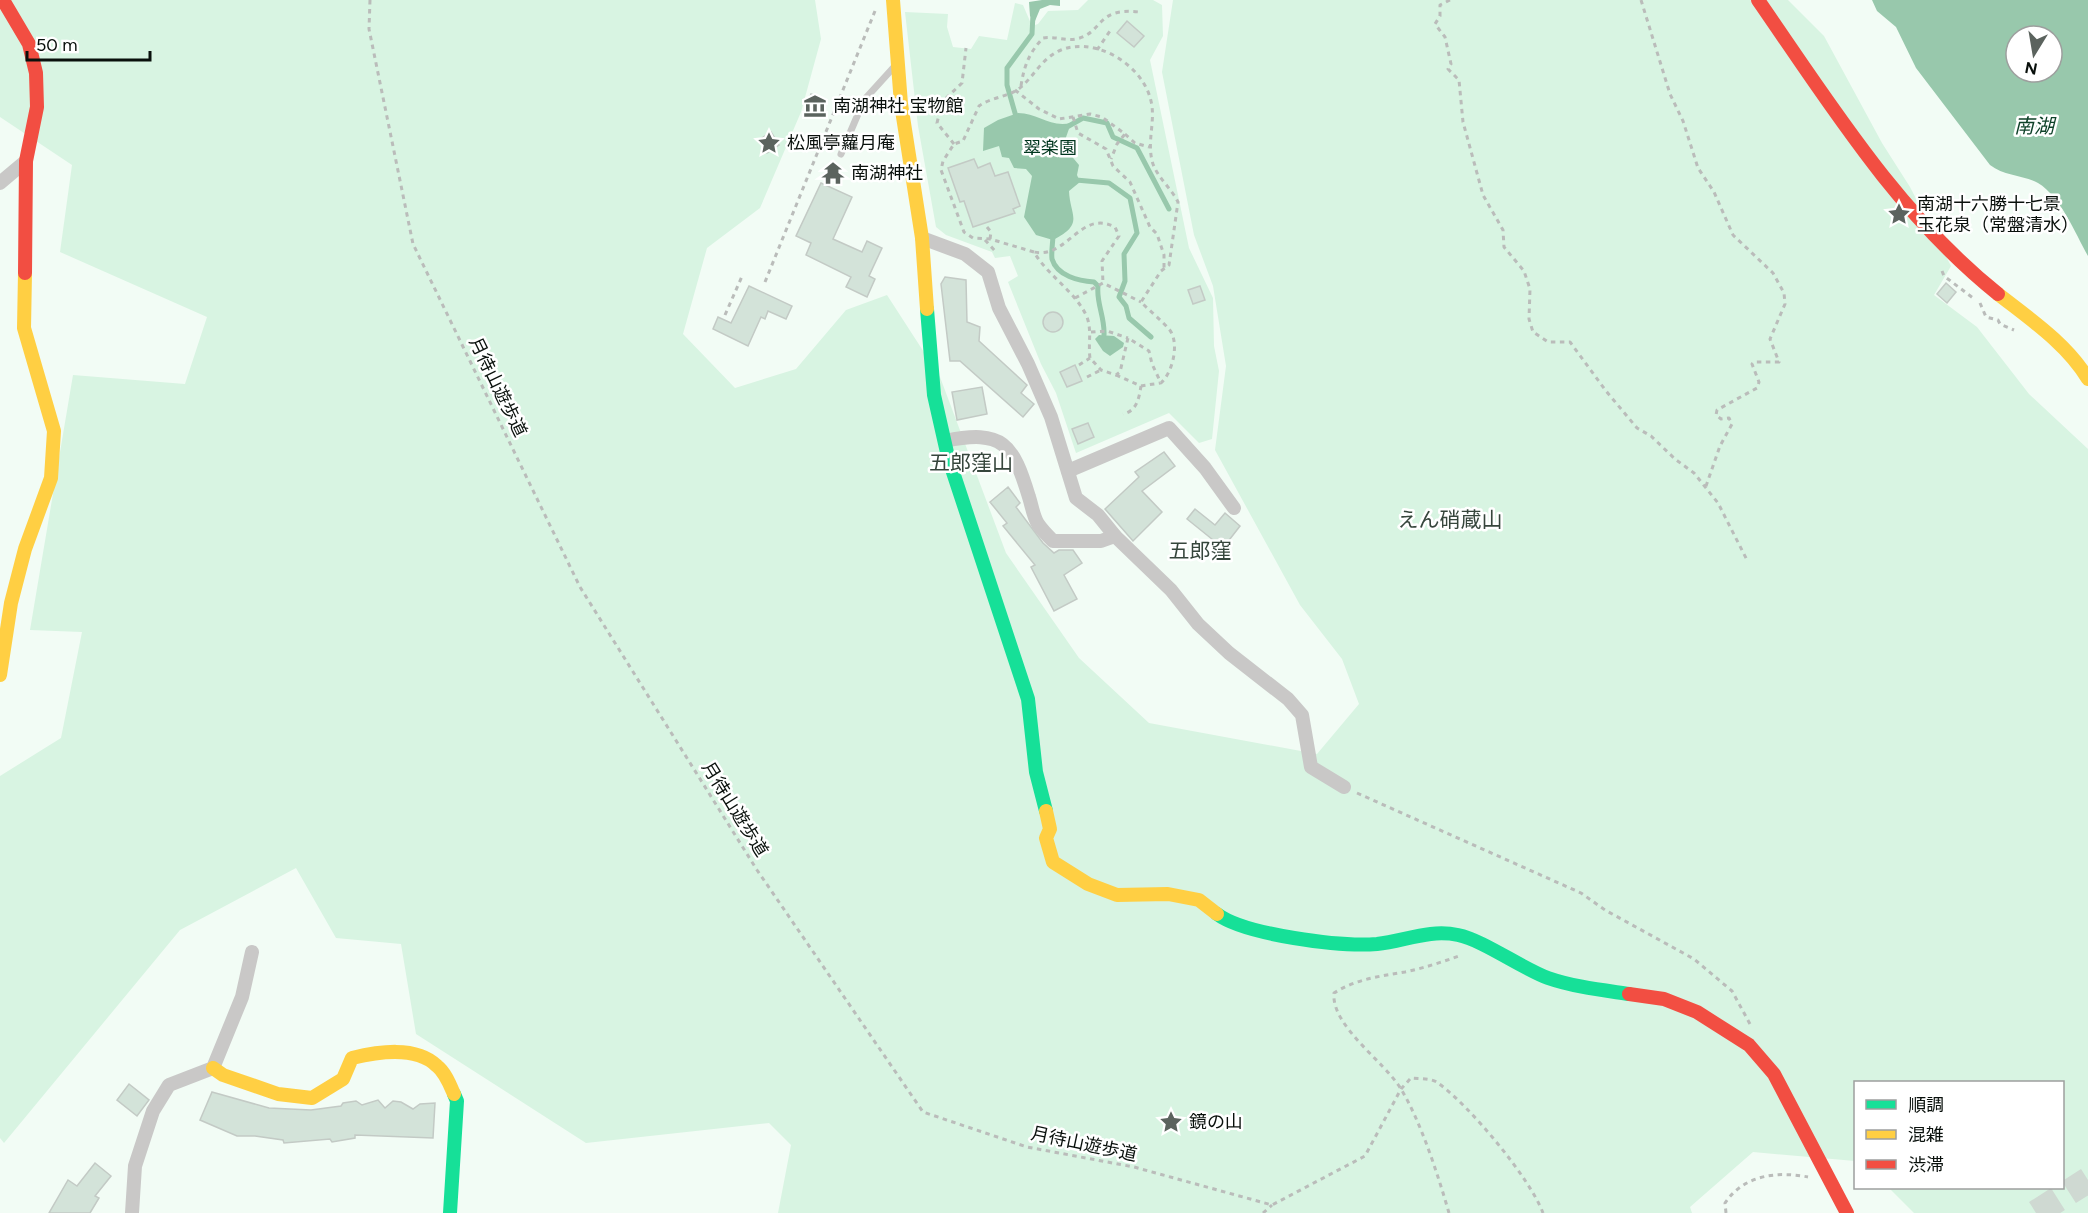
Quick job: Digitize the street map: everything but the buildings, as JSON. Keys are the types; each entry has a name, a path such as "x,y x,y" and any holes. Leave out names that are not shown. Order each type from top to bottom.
{"street":[{"path":"0,675 11,603 25,549 51,478 54,431 24,328 26,161 37,107 36,73 29,44 3,0"},
{"path":"1758,0 1871,164 1963,266 2050,335 2079,364 2088,379"},
{"path":"886,1 898,63 901,104 922,238 934,395 966,516 983,558 1028,699 1036,772 1050,829 1046,838 1047,849 1053,862 1066,868 1088,884 1118,895 1168,894 1199,900 1227,921 1257,931 1312,940 1376,944 1427,933 1459,935 1548,978 1585,987 1664,999 1697,1012 1723,1026 1749,1045 1774,1074 1847,1213"},
{"path":"0,183 26,161"},
{"path":"922,238 965,254 988,272 999,308 1028,364 1051,417 1076,498 1098,515 1115,536 1171,591 1198,624 1229,653 1288,699 1302,715 1311,767 1344,787"},
{"path":"1068,471 1169,428 1205,468 1234,508"},
{"path":"945,441 972,436 994,439 1010,451 1020,469 1037,523 1053,541 1101,541 1115,536"},
{"path":"132,1213 135,1166 153,1111 169,1085 213,1068 242,997 252,952"},
{"path":"213,1068 223,1075 278,1094 312,1098 343,1079 352,1058 376,1052 396,1052 417,1056 437,1065 457,1101 450,1213"}],"lane":[{"path":"841,154 864,100 898,63"}],"path":[{"name":"月待山遊歩道","path":"370,0 369,29 413,244 580,587 757,870 922,1112 1027,1147 1134,1167 1272,1205"},
{"path":"1450,0 1440,5 1440,16 1435,24 1447,41 1451,64 1448,69 1459,80 1463,122 1484,195 1503,230 1504,247 1524,271 1530,290 1530,319 1533,332 1548,342 1570,342 1636,428 1651,436 1694,473 1718,503 1748,562"},
{"path":"1641,0 1698,168 1714,192 1734,235 1773,273 1784,293 1785,304 1770,339 1779,362 1754,362 1752,364 1759,382 1757,388 1717,410 1716,415 1729,418 1732,424 1720,446 1706,489"},
{"path":"765,282 886,1"},
{"path":"1020,88 1025,65 1032,51 1043,38 1077,39 1110,14 1123,10 1139,12"},
{"path":"1097,50 1112,28"},
{"path":"1102,283 1102,261 1119,236 1115,227 1105,222 1089,223 1049,253 1034,252 990,239 972,238 964,231 941,170 943,161 954,144 963,141 979,106 1020,88 1032,73 1061,50 1081,47 1097,50 1131,67 1147,89 1153,123 1150,148 1159,176 1171,189 1178,202 1169,265 1164,268 1141,302"},
{"path":"954,144 937,123 942,102 962,83 966,48"},
{"path":"1015,90 1039,109 1059,119 1090,114 1102,117 1135,143 1150,148"},
{"path":"1073,117 1078,133 1106,149 1113,166 1130,182 1150,227 1157,234 1164,255 1164,268"},
{"path":"1111,159 1117,144 1124,135"},
{"path":"987,227 991,232 990,239"},
{"path":"985,240 997,253"},
{"path":"1034,252 1042,267 1075,298 1086,316 1091,332 1090,358 1101,369 1141,386 1161,383 1169,375 1174,355 1171,330 1141,302 1115,287 1102,283 1075,298"},
{"path":"725,315 742,274"},
{"path":"1091,332 1107,331 1128,338 1152,354 1152,364 1161,383"},
{"path":"1116,375 1128,338"},
{"path":"1079,365 1090,358"},
{"path":"1087,377 1101,369"},
{"path":"1123,414 1128,413 1139,401 1141,386"},
{"path":"1344,787 1558,880 1605,910 1694,959 1732,991 1755,1033"},
{"path":"1449,1213 1437,1170 1401,1089 1339,1015 1333,1004 1334,993 1348,984 1386,973 1433,966 1483,947"},
{"path":"1263,1213 1272,1205 1365,1156 1401,1089 1411,1078 1437,1081 1498,1144 1538,1198 1543,1213"},
{"path":"1726,1213 1725,1203 1742,1183 1762,1177 1800,1176 1830,1181"}],"green space":[{"path":"0,0 815,0 821,39 801,112 760,208 707,248 683,334 735,388 796,369 846,310 887,295 940,377 1006,553 1079,658 1149,723 1317,754 1359,704 1342,659 1300,605 1215,450 1226,366 1213,286 1194,235 1162,72 1173,0 1788,0 1824,36 1882,143 1910,187 1951,266 1934,295 1977,327 2029,394 2088,449 2088,1213 1914,1213 1890,1189 2064,1189 2064,1081 1854,1081 1854,1161 1753,1152 1690,1207 1692,1213 778,1213 791,1145 769,1123 586,1143 416,1034 401,944 336,938 296,868 180,930 4,1143 0,1138 0,776 61,738 82,632 30,630 73,375 185,384 207,317 60,252 72,165 0,117"},
{"name":"翠楽園","path":"1088,0 1153,0 1162,5 1163,36 1150,60 1189,248 1213,298 1214,346 1219,371 1212,439 1199,443 1169,413 1076,453 1056,393 1041,364 1008,282 1018,276 1010,256 995,258 992,252 946,235 936,227 918,126 905,12 948,14 947,27 953,47 971,49 979,36 1007,40 1015,3 1023,5 1032,26 1038,24 1048,11 1078,10"}],"water":[{"path":"1060,0 1060,6 1050,5 1040,9 1035,21 1030,16 1029,2"},
{"name":"南湖","path":"1872,0 2088,0 2088,256 2067,216 2046,189 2032,180 1995,169 1990,165 1916,68 1896,27 1877,11"},
{"path":"1018,113 1032,115 1057,124 1071,123 1064,143 1079,165 1077,175 1080,182 1069,191 1073,213 1072,224 1069,229 1053,240 1036,235 1024,217 1032,176 1026,169 1014,168 1009,158 1002,157 999,146 983,151 984,128"},
{"path":"1099,335 1114,336 1124,343 1123,347 1110,356 1103,351 1095,339"}],"waterway":[{"path":"1017,120 1007,85 1007,68 1032,34 1033,14"},
{"path":"1067,127 1083,118 1107,123 1113,137 1137,148 1169,209"},
{"path":"1076,180 1109,183 1130,198 1137,233 1124,254 1125,281 1119,297 1126,306 1129,318 1151,337"},
{"path":"1053,234 1052,259 1059,270 1069,276 1094,282 1098,286 1104,335"}],"tunnel":[{"path":"2036,1213 2088,1180"}],"traffic: fast":[{"path":"927,309 934,395 948,457 1028,699 1036,772 1046,811"},
{"path":"1217,914 1230,921 1270,934 1341,944 1387,943 1437,933 1458,935 1479,942 1548,978 1578,986 1629,994"},
{"path":"450,1213 457,1101 454,1094"}],"traffic: slow":[{"path":"893,0 901,104 922,238 927,309"},
{"path":"0,675 11,603 25,549 51,478 54,431 24,328 25,273"},
{"path":"1998,294 2059,343 2088,379"},
{"path":"1046,811 1050,829 1046,838 1053,862 1088,884 1117,895 1168,894 1199,900 1217,914"},
{"path":"213,1068 223,1075 278,1094 312,1098 343,1079 352,1058 384,1052 407,1053 428,1059 437,1066 445,1075 454,1094"}],"traffic: jam":[{"path":"3,0 29,44 36,73 37,107 26,161 25,273"},
{"path":"1758,0 1839,118 1897,193 1928,229 1998,294"},
{"path":"1629,994 1664,999 1697,1012 1749,1045 1774,1074 1847,1213"}],"place":[{"name":"南湖神社 宝物館","path":"815,106"},
{"name":"松風亭蘿月庵","path":"769,143"},
{"name":"南湖神社","path":"833,173"},
{"name":"南湖十六勝十七景 玉花泉（常盤清水）","path":"1899,214"},
{"name":"鏡の山","path":"1171,1122"}],"district":[{"name":"五郎窪山","path":"971,463"},
{"name":"えん硝蔵山","path":"1450,520"},
{"name":"五郎窪","path":"1200,551"}]}
